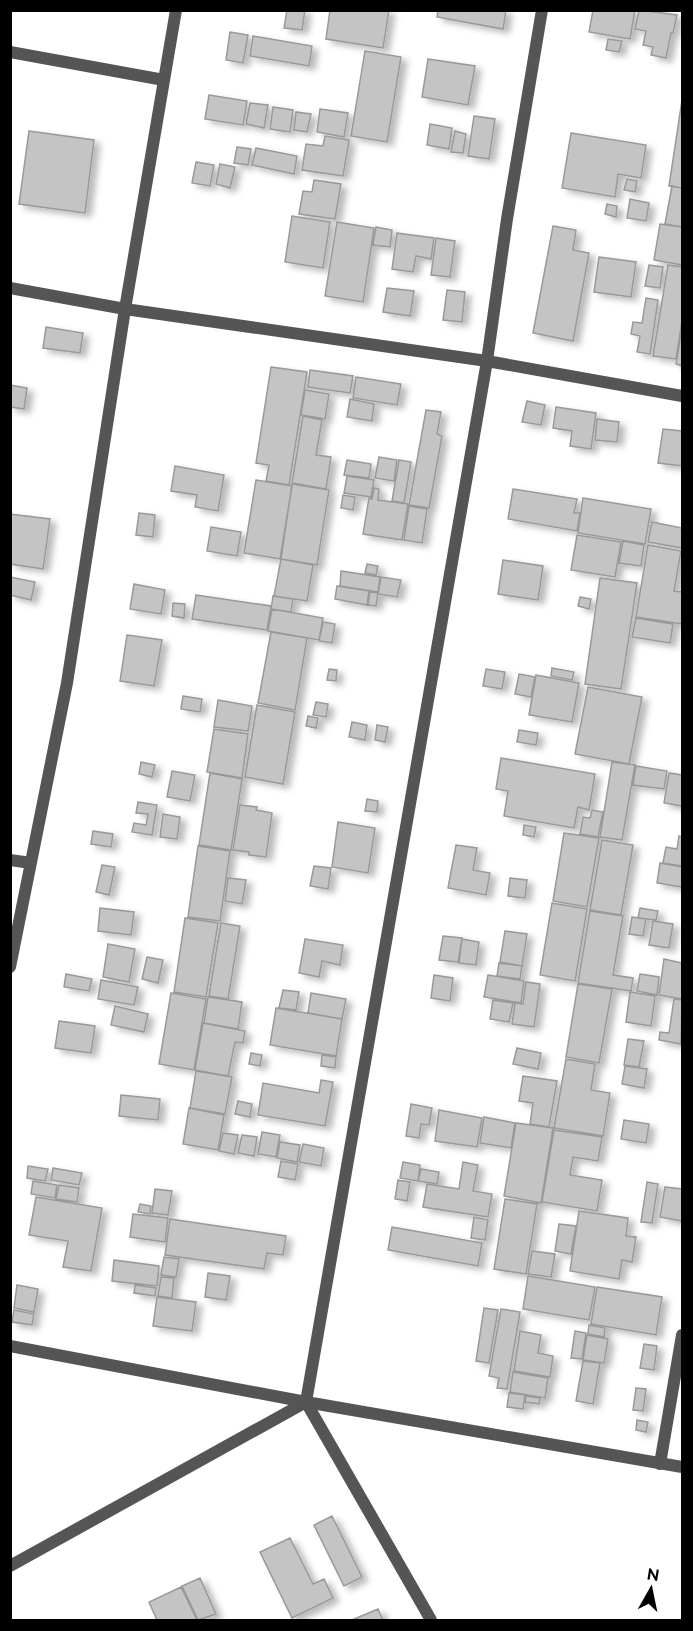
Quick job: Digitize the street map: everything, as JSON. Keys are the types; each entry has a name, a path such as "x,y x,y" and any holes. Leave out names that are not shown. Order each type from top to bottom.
{"street":[{"path":"10,967 69,672 125,309 176,10"},
{"path":"431,1620 306,1402 487,362 507,219 542,10"},
{"path":"10,52 164,80"},
{"path":"10,288 125,309 487,362 682,396"},
{"path":"10,860 31,863"},
{"path":"660,1464 682,1335"},
{"path":"10,1346 306,1402 682,1467"},
{"path":"10,1566 306,1402"}],"building":[{"path":"287,10 305,10 302,30 284,28"},
{"path":"330,10 389,10 383,48 326,39"},
{"path":"438,10 506,10 503,29 437,17"},
{"path":"593,10 635,10 630,39 589,32"},
{"path":"639,10 677,15 666,58 651,55 653,47 643,45 646,31 635,29"},
{"path":"230,32 248,35 243,63 226,60"},
{"path":"253,36 312,46 309,66 250,56"},
{"path":"608,39 622,41 619,52 606,50"},
{"path":"365,51 401,57 387,142 351,136"},
{"path":"428,59 475,66 468,105 422,97"},
{"path":"209,95 247,101 243,125 205,119"},
{"path":"682,100 682,188 669,186"},
{"path":"250,103 268,105 264,128 246,124"},
{"path":"273,107 293,110 290,132 270,129"},
{"path":"320,109 348,113 344,137 317,132"},
{"path":"296,112 311,114 307,132 294,130"},
{"path":"474,116 495,119 489,159 468,156"},
{"path":"430,124 452,128 449,149 427,145"},
{"path":"29,131 94,140 85,213 19,204"},
{"path":"455,131 466,134 463,153 451,152"},
{"path":"571,133 646,145 641,178 618,174 615,197 562,188"},
{"path":"325,136 349,140 343,176 302,170 306,144 323,146"},
{"path":"237,147 251,149 248,165 234,163"},
{"path":"256,148 297,156 294,174 252,165"},
{"path":"196,162 214,165 210,186 192,183"},
{"path":"220,164 235,167 230,188 216,184"},
{"path":"627,179 637,181 635,192 624,190"},
{"path":"314,180 341,184 335,219 299,214 303,191 312,192"},
{"path":"672,186 682,188 682,227 665,224"},
{"path":"630,199 649,203 646,221 627,218"},
{"path":"607,204 617,206 616,217 605,214"},
{"path":"292,216 330,222 323,268 285,262"},
{"path":"337,222 374,228 363,302 325,296"},
{"path":"660,224 682,227 682,265 654,260"},
{"path":"553,226 576,230 573,250 589,253 573,341 533,333"},
{"path":"376,227 392,230 390,247 373,245"},
{"path":"397,233 434,238 431,259 416,256 413,272 392,269"},
{"path":"436,238 455,241 450,277 431,275"},
{"path":"599,257 636,262 631,297 594,292"},
{"path":"649,265 663,267 660,288 645,286"},
{"path":"668,265 682,267 682,321 676,359 653,356"},
{"path":"387,288 414,291 410,316 383,312"},
{"path":"447,290 465,292 462,322 443,320"},
{"path":"646,298 658,300 650,354 637,352 640,336 631,334 633,322 642,323"},
{"path":"46,327 83,333 80,353 43,348"},
{"path":"682,328 682,366 676,364"},
{"path":"271,367 307,372 289,485 266,481 269,465 256,463"},
{"path":"310,370 353,376 350,393 308,387"},
{"path":"356,377 401,384 397,405 353,398"},
{"path":"10,385 27,388 24,409 10,407"},
{"path":"305,390 329,394 325,419 301,415"},
{"path":"350,399 374,404 372,421 347,417"},
{"path":"527,401 545,405 541,425 522,422"},
{"path":"556,407 596,413 591,449 570,446 572,431 553,428"},
{"path":"426,410 441,412 437,434 442,436 429,508 409,505"},
{"path":"303,416 322,420 316,455 331,457 326,489 292,483"},
{"path":"597,419 619,422 617,442 595,440"},
{"path":"663,429 682,431 682,466 658,463"},
{"path":"379,457 397,460 394,481 375,478"},
{"path":"347,460 371,464 369,478 344,475"},
{"path":"399,460 411,462 404,503 392,501"},
{"path":"175,466 224,475 218,511 195,507 197,495 171,491"},
{"path":"347,476 374,480 371,497 344,493"},
{"path":"256,480 292,486 280,559 244,553"},
{"path":"292,484 329,490 317,565 281,559"},
{"path":"374,488 379,489 378,500 408,504 402,540 363,534 369,498 372,499"},
{"path":"513,489 577,499 574,513 580,513 577,531 508,519"},
{"path":"343,495 355,497 353,510 341,508"},
{"path":"583,498 651,509 645,544 578,533"},
{"path":"409,506 427,509 422,543 404,540"},
{"path":"139,513 155,515 153,537 136,535"},
{"path":"10,514 50,519 43,569 10,564"},
{"path":"652,522 682,528 682,548 648,542"},
{"path":"211,527 241,532 237,556 207,551"},
{"path":"577,535 621,542 615,577 571,570"},
{"path":"623,541 644,545 641,566 619,563"},
{"path":"648,545 681,551 674,591 682,592 682,624 636,617"},
{"path":"281,559 313,565 307,601 274,596"},
{"path":"503,560 543,566 538,600 498,594"},
{"path":"367,564 378,566 376,575 365,573"},
{"path":"341,571 380,577 378,592 340,586"},
{"path":"10,577 35,582 31,600 10,595"},
{"path":"381,577 401,580 397,597 378,594"},
{"path":"600,578 637,583 621,689 585,684"},
{"path":"134,584 165,590 161,614 130,609"},
{"path":"337,586 369,591 367,605 335,599"},
{"path":"370,592 378,593 376,606 368,605"},
{"path":"196,595 271,606 267,630 192,619"},
{"path":"273,596 293,599 291,612 271,609"},
{"path":"580,597 591,599 589,609 578,606"},
{"path":"173,603 185,604 184,618 172,616"},
{"path":"272,609 323,618 319,640 268,631"},
{"path":"636,618 673,624 670,643 632,637"},
{"path":"323,622 335,624 332,643 319,641"},
{"path":"271,632 307,638 295,710 258,703"},
{"path":"127,635 162,640 154,686 120,681"},
{"path":"552,668 574,672 572,680 551,676"},
{"path":"329,669 337,670 336,681 327,680"},
{"path":"486,669 505,672 502,689 483,686"},
{"path":"519,674 535,677 531,697 515,694"},
{"path":"536,675 579,683 572,722 529,715"},
{"path":"588,687 642,697 629,764 575,754"},
{"path":"183,696 202,699 200,712 181,709"},
{"path":"218,700 252,706 248,731 214,727"},
{"path":"316,702 328,704 326,717 313,715"},
{"path":"257,705 295,712 283,784 245,777"},
{"path":"308,716 318,718 316,728 306,726"},
{"path":"352,722 367,725 365,740 349,737"},
{"path":"377,725 388,727 385,742 375,740"},
{"path":"214,729 248,734 242,778 207,772"},
{"path":"519,730 538,733 536,745 517,742"},
{"path":"501,758 595,774 589,810 578,807 574,828 504,816 508,791 496,789"},
{"path":"141,762 155,765 152,777 139,774"},
{"path":"612,762 635,765 622,840 600,837"},
{"path":"636,766 667,771 664,789 633,785"},
{"path":"172,771 195,775 190,801 167,797"},
{"path":"210,773 242,779 231,850 199,845"},
{"path":"669,773 682,775 682,806 664,803"},
{"path":"367,799 378,801 377,812 365,811"},
{"path":"138,802 157,805 152,835 132,832 134,823 146,825 148,814 136,813"},
{"path":"240,805 257,807 256,810 272,813 266,857 233,850"},
{"path":"592,810 603,812 598,837 580,834 583,817 590,818"},
{"path":"163,814 180,817 177,839 160,837"},
{"path":"338,822 375,828 368,873 332,867"},
{"path":"524,825 536,827 534,837 523,835"},
{"path":"93,831 113,834 111,847 91,844"},
{"path":"564,833 599,838 587,907 553,901"},
{"path":"679,836 682,837 682,866 663,863 666,847 677,849"},
{"path":"602,840 633,845 621,915 590,910"},
{"path":"456,845 477,848 473,870 490,873 486,895 448,888"},
{"path":"198,846 230,851 220,921 188,917"},
{"path":"660,863 682,867 682,887 657,883"},
{"path":"102,865 115,867 109,895 96,892"},
{"path":"314,866 331,868 328,889 310,886"},
{"path":"228,878 246,880 242,904 225,901"},
{"path":"510,878 527,880 525,898 508,896"},
{"path":"552,903 587,909 575,981 540,975"},
{"path":"100,908 134,912 131,935 98,931"},
{"path":"640,908 658,911 656,920 638,918"},
{"path":"590,911 623,916 613,975 633,978 631,991 578,983"},
{"path":"632,917 646,919 643,936 629,934"},
{"path":"185,918 218,923 206,997 174,992"},
{"path":"653,921 673,924 669,948 649,945"},
{"path":"221,923 240,926 228,999 209,996"},
{"path":"505,931 527,934 522,966 500,962"},
{"path":"443,936 462,938 458,962 439,960"},
{"path":"305,939 343,945 340,965 322,961 319,977 299,973"},
{"path":"462,939 479,942 476,965 459,963"},
{"path":"108,944 135,949 129,982 103,977"},
{"path":"147,957 163,960 158,983 142,979"},
{"path":"664,959 682,963 682,999 659,995"},
{"path":"499,963 522,966 520,979 497,976"},
{"path":"66,974 92,979 89,991 64,987"},
{"path":"640,974 659,977 657,995 637,991"},
{"path":"434,975 453,978 450,1001 431,998"},
{"path":"488,975 524,981 521,1003 484,997"},
{"path":"101,980 138,987 134,1005 98,999"},
{"path":"526,982 540,984 534,1027 512,1024 515,1003 523,1004"},
{"path":"578,984 612,989 599,1063 566,1057"},
{"path":"283,990 299,992 296,1010 279,1008"},
{"path":"630,992 655,996 651,1026 626,1022"},
{"path":"171,993 206,999 194,1070 159,1064"},
{"path":"311,993 346,999 342,1019 308,1013"},
{"path":"208,997 242,1002 238,1029 204,1023"},
{"path":"674,999 682,1000 681,1044 659,1040 660,1032 669,1033"},
{"path":"493,1000 513,1003 509,1022 490,1019"},
{"path":"115,1006 148,1014 144,1032 111,1025"},
{"path":"276,1008 342,1019 336,1056 270,1045"},
{"path":"59,1021 95,1026 91,1053 55,1048"},
{"path":"203,1023 245,1031 243,1043 235,1042 228,1076 195,1070"},
{"path":"628,1039 644,1041 639,1067 624,1065"},
{"path":"517,1048 541,1053 538,1069 513,1064"},
{"path":"251,1053 262,1055 260,1066 249,1064"},
{"path":"322,1055 336,1057 335,1068 321,1066"},
{"path":"566,1059 595,1064 591,1090 610,1093 603,1136 554,1128"},
{"path":"625,1066 647,1069 644,1088 622,1084"},
{"path":"196,1071 232,1077 225,1114 190,1108"},
{"path":"523,1076 557,1081 549,1127 530,1124 533,1103 519,1101"},
{"path":"321,1080 333,1082 325,1126 258,1115 263,1083 319,1093"},
{"path":"121,1095 160,1099 158,1120 119,1116"},
{"path":"238,1101 252,1104 250,1117 235,1114"},
{"path":"411,1104 432,1108 429,1125 421,1124 419,1138 406,1136"},
{"path":"189,1108 224,1115 218,1150 183,1144"},
{"path":"439,1110 482,1118 477,1147 435,1141"},
{"path":"484,1117 515,1123 511,1148 480,1143"},
{"path":"624,1120 649,1124 646,1143 621,1139"},
{"path":"516,1123 553,1128 541,1203 504,1196"},
{"path":"554,1130 602,1137 598,1161 573,1157 570,1175 602,1180 597,1211 542,1202"},
{"path":"262,1132 280,1135 276,1157 258,1154"},
{"path":"223,1133 238,1135 234,1154 219,1151"},
{"path":"242,1135 257,1137 254,1156 238,1153"},
{"path":"280,1142 300,1145 297,1162 277,1158"},
{"path":"303,1144 324,1148 321,1166 299,1162"},
{"path":"281,1161 298,1164 295,1180 278,1177"},
{"path":"403,1162 420,1165 418,1181 400,1178"},
{"path":"463,1162 478,1165 473,1191 492,1194 488,1217 423,1207 427,1184 459,1189"},
{"path":"28,1166 48,1169 45,1181 27,1178"},
{"path":"53,1168 82,1173 79,1185 51,1180"},
{"path":"421,1169 439,1172 437,1184 418,1181"},
{"path":"398,1180 410,1182 407,1201 395,1199"},
{"path":"33,1181 57,1185 55,1198 31,1194"},
{"path":"647,1182 658,1184 652,1223 641,1222"},
{"path":"59,1185 79,1188 77,1202 56,1199"},
{"path":"665,1187 682,1189 682,1221 660,1217"},
{"path":"155,1189 172,1191 168,1215 152,1213"},
{"path":"36,1197 102,1208 91,1271 63,1267 68,1241 29,1235"},
{"path":"505,1199 537,1204 526,1274 494,1269"},
{"path":"140,1204 151,1206 150,1214 138,1212"},
{"path":"579,1211 628,1218 626,1236 636,1237 632,1262 622,1260 619,1279 570,1271"},
{"path":"133,1214 168,1218 165,1242 130,1237"},
{"path":"474,1217 488,1220 485,1240 471,1238"},
{"path":"170,1219 286,1236 283,1255 267,1253 264,1269 165,1255"},
{"path":"559,1224 576,1226 571,1254 555,1251"},
{"path":"392,1227 482,1243 478,1266 388,1250"},
{"path":"532,1251 555,1254 551,1277 528,1274"},
{"path":"164,1257 179,1259 176,1277 161,1275"},
{"path":"114,1260 159,1266 157,1286 112,1281"},
{"path":"208,1273 230,1276 226,1300 205,1297"},
{"path":"528,1276 595,1287 589,1320 523,1309"},
{"path":"161,1277 174,1278 172,1298 158,1296"},
{"path":"17,1285 38,1289 34,1312 14,1308"},
{"path":"135,1285 156,1288 155,1296 134,1293"},
{"path":"597,1287 662,1297 656,1335 591,1324"},
{"path":"157,1297 196,1302 192,1331 153,1326"},
{"path":"484,1308 498,1310 489,1363 476,1361"},
{"path":"501,1309 520,1312 507,1389 497,1388 499,1378 489,1376"},
{"path":"14,1310 34,1314 32,1325 12,1322"},
{"path":"589,1325 605,1328 604,1337 588,1334"},
{"path":"520,1331 541,1335 538,1353 553,1356 550,1377 514,1371"},
{"path":"575,1331 586,1333 582,1359 571,1358"},
{"path":"587,1335 608,1339 604,1363 583,1360"},
{"path":"644,1344 657,1346 654,1370 640,1368"},
{"path":"583,1361 600,1363 593,1404 576,1401"},
{"path":"513,1372 548,1378 545,1398 510,1392"},
{"path":"636,1388 646,1389 643,1411 633,1410"},
{"path":"509,1393 525,1395 523,1409 507,1407"},
{"path":"526,1396 540,1398 539,1404 525,1402"},
{"path":"637,1420 648,1422 646,1432 636,1430"},
{"path":"332,1516 362,1577 344,1586 314,1525"},
{"path":"290,1538 313,1584 324,1579 333,1598 292,1618 260,1552"},
{"path":"200,1578 216,1614 198,1620 182,1586"},
{"path":"181,1587 197,1620 157,1620 149,1602"},
{"path":"378,1609 383,1620 352,1620"}]}
